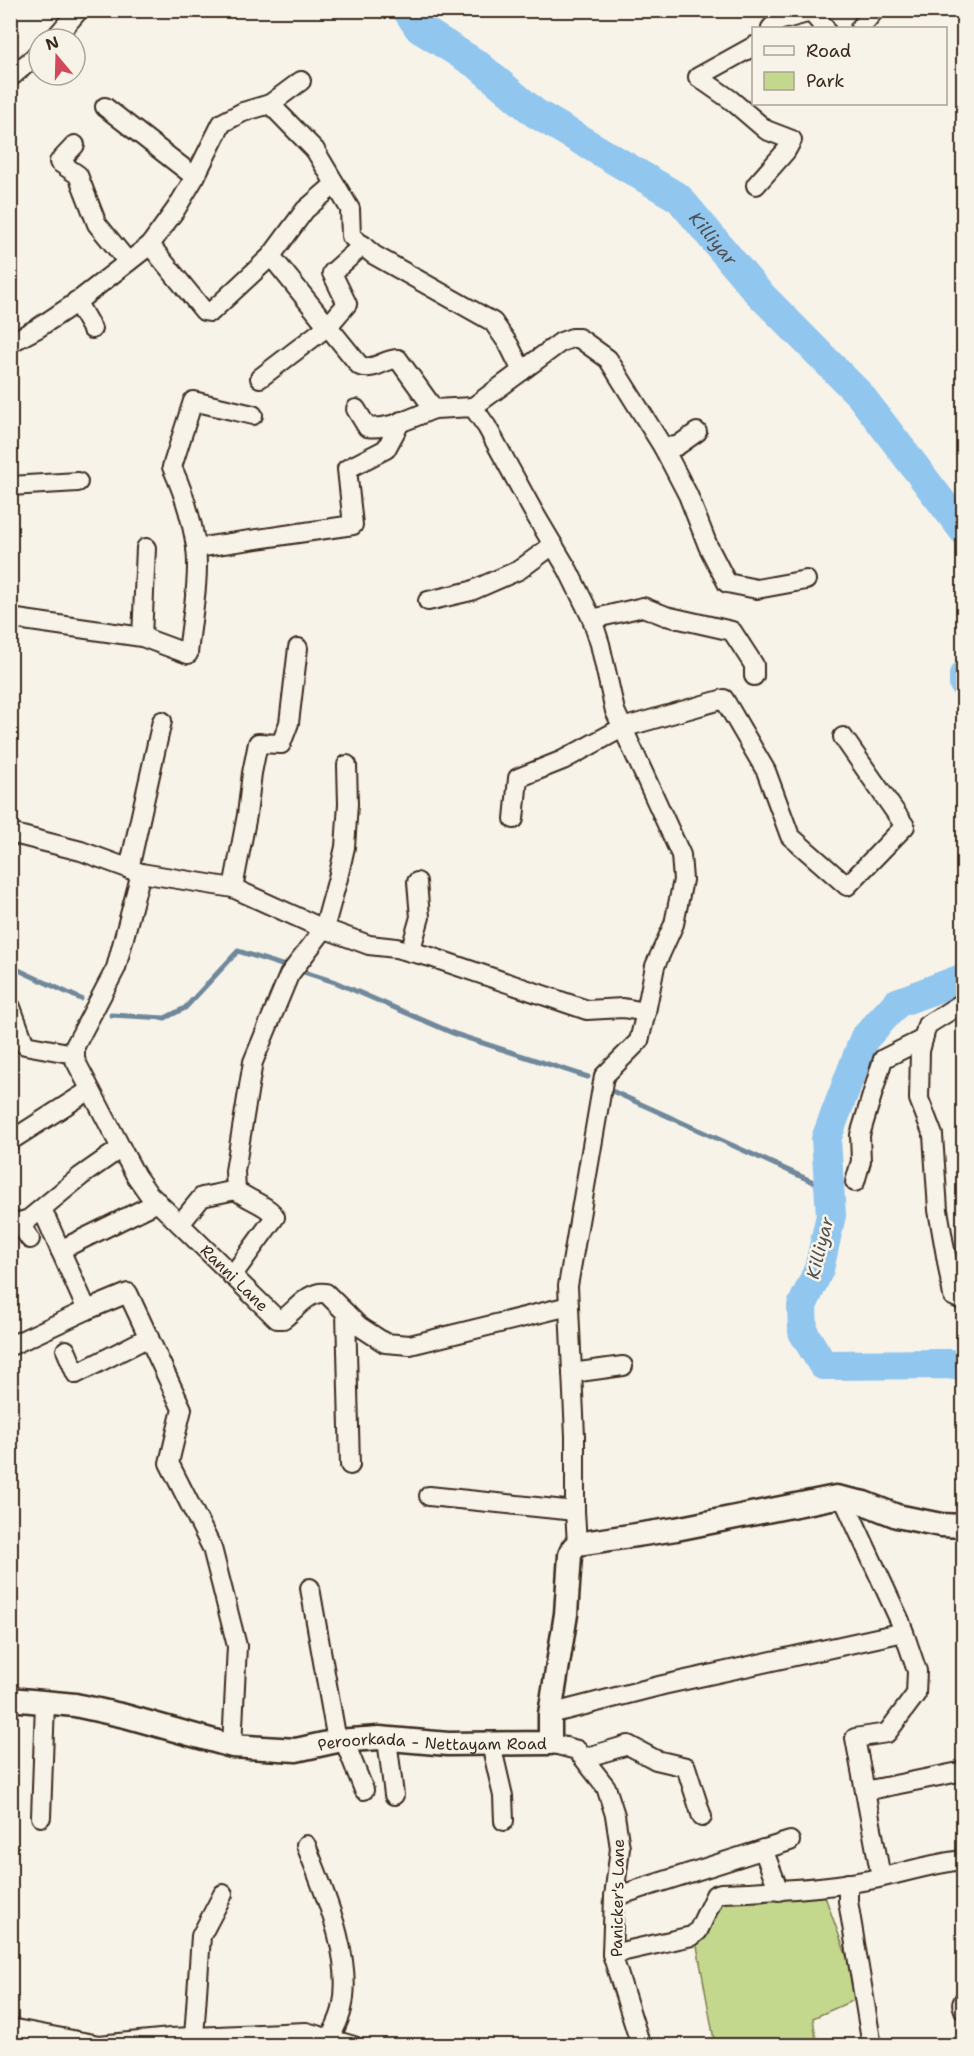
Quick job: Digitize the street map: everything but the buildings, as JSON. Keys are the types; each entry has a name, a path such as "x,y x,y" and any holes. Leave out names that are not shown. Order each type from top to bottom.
{"street":[{"path":"64,27 79,10"},
{"path":"861,27 875,10"},
{"path":"772,27 778,21 811,12 824,27"},
{"path":"752,47 698,77 766,130 792,140 786,151 756,185"},
{"path":"10,78 27,63"},
{"path":"10,344 76,302 150,245 176,209 195,177 222,123 243,112 270,104 302,81"},
{"path":"270,104 315,150 350,209 351,236 374,255 493,322 509,345 522,371"},
{"path":"105,107 195,177"},
{"path":"75,145 59,162 78,175 97,224 128,262"},
{"path":"150,245 204,311 211,312 271,256 305,210 335,184"},
{"path":"260,378 328,326 347,304 332,273 363,245"},
{"path":"271,256 360,366 372,368 398,359 434,409"},
{"path":"76,302 92,328"},
{"path":"356,409 367,427 382,428 434,409 473,407 561,342 572,338 582,339 608,359 663,447 688,495 708,546 727,582 757,589 807,580"},
{"path":"10,618 142,637 188,654 196,575 196,548 181,485 172,467 193,401 253,415"},
{"path":"473,407 487,427 568,570 592,619 615,711 681,855 683,880 674,924 655,966 639,1041 604,1076 568,1286 577,1544 676,1529 836,1497 864,1503 897,1516 941,1525 963,1526"},
{"path":"196,548 353,525 347,469 386,449 401,421"},
{"path":"663,447 677,446 697,432"},
{"path":"10,486 78,482"},
{"path":"428,601 471,591 519,570 553,545"},
{"path":"142,637 146,548"},
{"path":"592,619 643,607 666,616 732,631 754,664 754,676"},
{"path":"233,888 258,743 281,744 289,723 298,648"},
{"path":"514,819 518,778 564,760 622,728 724,699 766,771 790,836 848,886 904,826 843,737"},
{"path":"11,1007 18,1048 74,1054 75,1046 116,968 162,722"},
{"path":"232,1276 275,1217 273,1212 236,1190 235,1171 253,1062 289,975 324,929 345,847 348,804 347,765"},
{"path":"10,833 81,851 135,871 233,888 324,929 369,945 396,948 457,966 587,1010 623,1008 646,1012"},
{"path":"410,952 420,917 417,882"},
{"path":"963,1002 927,1025 920,1051 919,1099 933,1135 938,1210 953,1296 963,1301"},
{"path":"855,1182 861,1161 860,1135 883,1059 923,1039"},
{"name":"Ranni Lane","path":"74,1054 90,1090 136,1176 148,1193 277,1319 284,1319 316,1293 326,1293 359,1326 385,1343 410,1345 569,1306"},
{"path":"10,1141 90,1090"},
{"path":"30,1239 15,1224 29,1219 81,1176 121,1148"},
{"path":"180,1224 202,1197 236,1190"},
{"path":"60,1250 158,1202"},
{"path":"42,1209 87,1310"},
{"path":"10,1346 128,1293 182,1409 169,1463 212,1548 237,1646 232,1746"},
{"path":"346,1313 350,1465"},
{"path":"66,1350 75,1374 148,1337"},
{"path":"572,1373 623,1366"},
{"path":"429,1496 575,1511"},
{"path":"843,1498 904,1632 917,1671 916,1694 887,1733 855,1738 880,1877"},
{"name":"Peroorkada - Nettayam Road","path":"10,1699 75,1705 125,1716 232,1746 296,1750 341,1741 387,1739 448,1744 550,1743 550,1714 566,1614 570,1555 577,1544"},
{"path":"310,1588 341,1741 363,1790"},
{"path":"550,1714 663,1685 904,1632"},
{"path":"41,1817 45,1703"},
{"path":"387,1739 394,1795"},
{"name":"Panicker's Lane","path":"550,1743 577,1750 606,1786 615,1815 620,1848 614,1897 612,1954 641,2046"},
{"path":"491,1744 503,1796 504,1821"},
{"path":"584,1758 628,1745 656,1760 687,1767 702,1817"},
{"path":"865,1791 963,1771"},
{"path":"614,1897 790,1840"},
{"path":"306,1845 334,1920 344,1971 342,2009 330,2039"},
{"path":"763,1849 779,1891"},
{"path":"612,1954 692,1936 698,1931 715,1895 721,1893 779,1891 848,1883 942,1862 963,1860"},
{"path":"848,1883 848,1901 872,2046"},
{"path":"194,2037 201,1936 222,1894"},
{"path":"963,2000 963,2010"},
{"path":"10,2028 55,2041 99,2045 170,2042 194,2037 306,2032 354,2046"}],"green space":[{"path":"823,1891 853,1974 854,2000 813,2018 817,2045 715,2045 697,1946 698,1916 714,1898 762,1902"}],"waterway":[{"name":"Killiyar","path":"407,10 419,28 478,65 535,113 679,198 755,289 860,395 964,531"},
{"name":"Killiyar","path":"964,675 964,684"},
{"path":"111,1015 165,1018 185,1008 238,951 335,982 455,1034 588,1077"},
{"path":"10,966 81,999"},
{"name":"Killiyar","path":"964,978 897,1003 864,1039 826,1139 831,1215 819,1269 802,1306 803,1332 823,1365 948,1364 964,1366"},
{"path":"612,1091 829,1189"}]}
